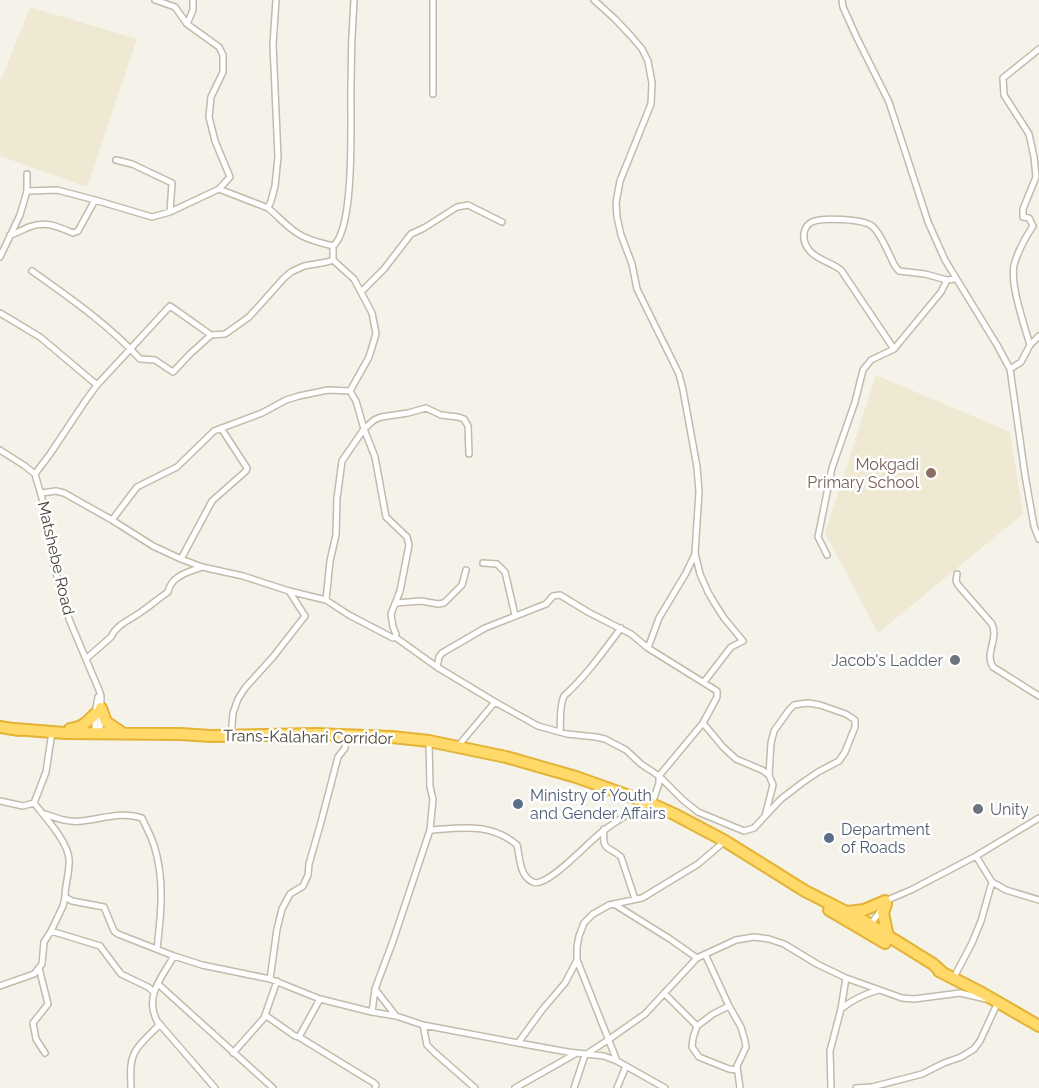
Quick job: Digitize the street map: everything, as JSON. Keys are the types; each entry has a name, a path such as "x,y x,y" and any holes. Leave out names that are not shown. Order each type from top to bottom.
{"highway":[{"path":"52,734 76,729 85,724 98,711 106,722 123,733"},
{"name":"Trans-Kalahari Corridor","path":"0,727 52,734 181,738 211,736"},
{"name":"Trans-Kalahari Corridor","path":"97,735 123,733 211,736 346,735 429,741 506,757 650,803 725,841 805,891 848,912 865,926"},
{"name":"Trans-Kalahari Corridor","path":"805,891 819,904 865,926"},
{"path":"848,912 864,910 888,901"},
{"path":"888,901 883,913 888,937"},
{"path":"865,926 931,969 943,973"},
{"path":"865,926 933,964 953,979 1039,1026"}],"street":[{"path":"27,191 57,190 152,218 219,189 230,177 215,141 209,117 211,97 223,72 223,55 219,47 187,24 175,7 155,0"},
{"path":"187,24 194,0"},
{"path":"267,208 272,201 278,157 273,45 276,0"},
{"path":"333,246 338,242 343,225 349,182 354,0"},
{"path":"433,0 433,94"},
{"path":"594,0 631,36 648,61 652,84 651,104 620,181 616,202 617,217 632,264 637,289 679,374 683,390 697,467 699,492 696,553 700,574 724,618 743,641 731,647 704,682"},
{"path":"842,0 856,36 889,102 928,222 945,260 1010,369 1025,475 1034,526 1039,539"},
{"path":"1030,345 1015,287 1014,267 1019,251 1033,226 1029,218 1023,217 1023,209 1036,177 1034,157 1029,134 1004,95 1003,78 1039,49"},
{"path":"116,160 132,164 172,183 170,212"},
{"path":"0,257 20,214 27,191 27,174"},
{"path":"219,189 267,208 299,235 333,246"},
{"path":"10,236 44,223 73,233 78,231 95,200"},
{"path":"361,292 411,234 457,207 468,205 502,222"},
{"path":"894,349 841,270 817,258 810,251 804,242 804,231 808,224 823,219 867,224 874,228 899,271 947,280 956,279"},
{"path":"333,246 333,260 354,279 372,313 376,334 369,357 350,391"},
{"path":"32,271 96,319 140,359 155,360 173,372 211,336 225,334 249,317 291,272 304,266 333,260"},
{"path":"827,555 818,537 832,468 855,402 863,370 871,360 894,349 941,292 947,280"},
{"path":"35,474 97,385 170,306 211,336"},
{"path":"0,313 40,337 97,385"},
{"path":"1010,369 1021,362 1030,345 1039,336"},
{"path":"112,520 137,487 177,467 214,431 299,396 328,390 350,391"},
{"path":"350,391 356,401 375,457 386,517 407,537 409,545 400,591 391,614 395,637"},
{"path":"326,600 330,561 336,535 337,498 342,461 364,429 381,417 426,408 441,415 464,419 468,426 469,454"},
{"path":"181,559 212,501 247,468 221,428"},
{"path":"0,450 35,474 41,493 54,565 69,619 99,690 97,735"},
{"path":"41,493 56,491 64,493 153,546 201,567 243,576 326,600 349,615 395,637 437,667 538,726 605,740 626,750 659,776 698,812 744,831 754,828 781,799 802,783 839,761 850,740 855,720 846,714 808,703 794,705 789,710 774,731 771,743 769,775 773,785 765,816"},
{"path":"648,648 659,618 696,553"},
{"path":"483,563 497,564 506,572 515,615"},
{"path":"87,658 123,623 168,592 169,585 174,579 201,567"},
{"path":"396,603 421,601 444,603 462,585 466,570"},
{"path":"957,574 958,585 994,629 990,664 1039,696"},
{"path":"231,736 238,699 305,616 289,591"},
{"path":"430,830 468,827 489,830 517,845 522,871 532,882 538,883 545,880 604,830 650,803 659,783 659,776 703,723 718,695 717,691 648,648 631,634 581,609 560,595 553,596 546,604 485,628 442,653 437,667"},
{"name":"Matshebe Road","path":"69,619 99,690"},
{"path":"560,732 561,701 600,658 621,628"},
{"path":"458,746 495,702"},
{"path":"703,723 736,759 769,775"},
{"path":"34,803 46,772 52,734"},
{"path":"270,979 282,909 291,894 303,886 308,875 338,758 345,748 346,735"},
{"path":"372,1012 375,989 430,830 433,799 430,787 429,741"},
{"path":"0,801 23,806 34,803"},
{"path":"0,986 34,974 42,964 44,942 63,906 65,897 68,852 45,814 34,803"},
{"path":"45,814 79,822 112,815 135,815 142,818 154,846 161,883 162,910 157,949"},
{"path":"865,926 888,901 976,856 1039,818"},
{"path":"604,830 604,844 607,849 621,857 635,899"},
{"path":"617,1061 577,960 579,936 584,923 600,909 647,895 698,864 725,841"},
{"path":"976,856 992,882 1006,890 1039,900"},
{"path":"953,979 981,921 992,882"},
{"path":"65,897 72,901 104,907 116,933 202,965 270,979 320,999 396,1016 423,1025 604,1056 665,1088"},
{"path":"614,904 697,958"},
{"path":"51,931 100,946 121,974 154,992"},
{"path":"574,1088 585,1054 608,1041 645,1014 697,958 736,940 754,937 784,944 846,978 902,998 914,999 960,993 998,1002 980,1041 968,1053 922,1074 872,1087 856,1088"},
{"path":"705,954 741,1027 745,1041 746,1047 737,1070 740,1088"},
{"path":"174,956 154,992 153,1013 215,1088"},
{"path":"518,1043 562,987 577,960"},
{"path":"39,968 48,1004 33,1023 36,1039 45,1053"},
{"path":"831,1088 830,1051 846,978"},
{"path":"233,1053 265,1016 277,981"},
{"path":"158,984 273,1088"},
{"path":"375,989 396,1016"},
{"path":"841,1009 861,995 880,990"},
{"path":"663,993 697,1026"},
{"path":"299,1036 320,999"},
{"path":"729,1006 712,1014 697,1026 692,1047 699,1057 737,1070"},
{"path":"265,1016 374,1083 375,1088"},
{"path":"131,1088 133,1055 160,1024"},
{"path":"423,1025 428,1045 475,1088"},
{"path":"515,1088 576,1053"},
{"path":"617,1088 626,1066"}],"shaded area":[{"path":"30,7 137,39 87,187 0,156 0,82"},
{"name":"Mokgadi Primary School","path":"876,375 1010,432 1023,514 878,633 825,533"}],"place":[{"name":"Mokgadi Primary School","path":"931,473"},
{"name":"Jacob's Ladder","path":"955,660"},
{"name":"Ministry of Youth and Gender Affairs","path":"518,804"},
{"name":"Unity","path":"978,809"},
{"name":"Department of Roads","path":"829,838"}]}
